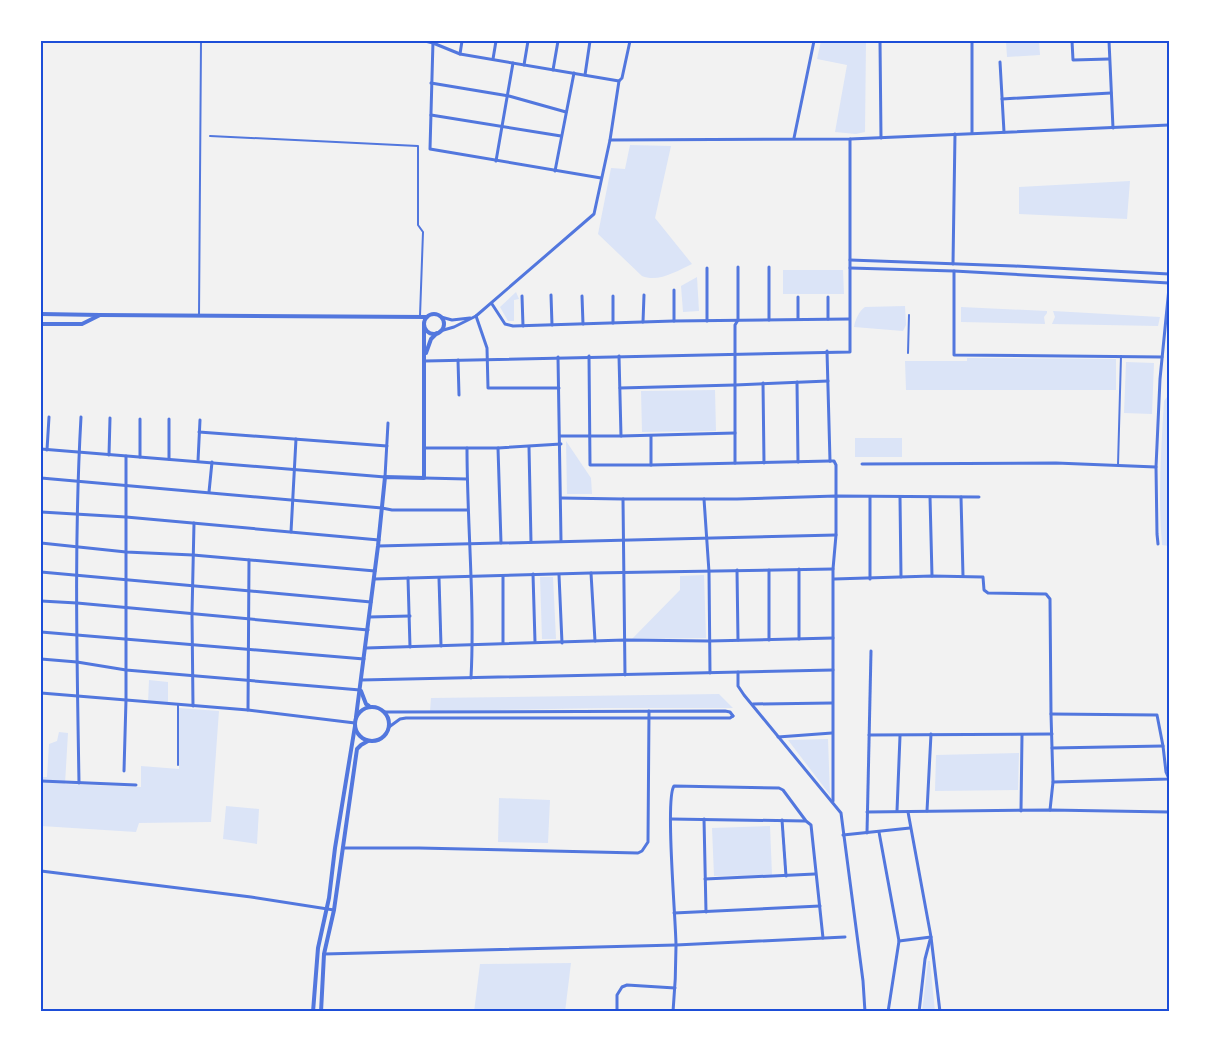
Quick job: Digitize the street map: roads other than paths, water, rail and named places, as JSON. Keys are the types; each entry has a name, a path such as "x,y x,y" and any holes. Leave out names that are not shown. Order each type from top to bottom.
{"street":[{"path":"425,41 433,42 460,54 619,81"},
{"path":"460,54 462,41"},
{"path":"493,59 496,41"},
{"path":"524,65 528,41"},
{"path":"553,70 558,41"},
{"path":"585,75 590,41"},
{"path":"424,319 428,331 439,332 475,317 594,214 610,140 619,81 622,78 630,41"},
{"path":"794,138 814,41"},
{"path":"880,41 881,138"},
{"path":"972,41 972,133"},
{"path":"1072,41 1073,60 1109,59"},
{"path":"1109,41 1112,128"},
{"path":"433,42 430,149 601,178"},
{"path":"1000,62 1004,132"},
{"path":"496,161 509,96 513,63"},
{"path":"555,171 574,73"},
{"path":"432,83 509,96 566,112"},
{"path":"1002,99 1111,92"},
{"path":"431,115 562,136"},
{"path":"610,140 850,139 1169,125"},
{"path":"953,264 955,134"},
{"path":"425,361 488,358 852,352 850,319 850,139"},
{"path":"850,260 1169,274"},
{"path":"735,463 735,325 738,320 738,267"},
{"path":"769,267 769,320"},
{"path":"707,268 707,321"},
{"path":"850,268 954,271 1169,283"},
{"path":"954,271 954,355 1162,357"},
{"path":"1158,544 1156,466 1162,357 1169,288"},
{"path":"674,290 674,321"},
{"path":"643,322 644,294"},
{"path":"551,295 552,325"},
{"path":"522,296 523,326"},
{"path":"582,296 583,324"},
{"path":"613,296 613,323"},
{"path":"828,296 828,319"},
{"path":"798,297 798,319"},
{"path":"492,304 505,324 509,326 674,321 850,319"},
{"path":"41,314 424,319 433,314 452,320 475,317"},
{"path":"41,324 82,324 100,316"},
{"path":"425,355 431,339 444,324 441,317"},
{"path":"475,317 483,333 488,358 488,388 559,388"},
{"path":"424,319 424,478"},
{"path":"827,351 830,461"},
{"path":"589,356 590,465 830,461 836,465 836,535 833,568 833,802"},
{"path":"619,356 621,436"},
{"path":"558,357 561,444 561,541"},
{"path":"458,360 459,395"},
{"path":"620,388 828,381"},
{"path":"797,382 798,462"},
{"path":"763,384 764,463"},
{"path":"47,450 49,417"},
{"path":"79,783 77,603 81,418"},
{"path":"109,455 110,418"},
{"path":"140,418 140,457"},
{"path":"169,419 169,460"},
{"path":"198,461 200,420"},
{"path":"313,1012 318,948 327,908 366,648 379,540 388,423"},
{"path":"199,432 387,446"},
{"path":"560,436 651,436 734,433"},
{"path":"651,436 651,465"},
{"path":"291,532 296,439"},
{"path":"424,448 498,448 561,444"},
{"path":"529,446 531,542"},
{"path":"467,448 467,510 473,645 471,678"},
{"path":"498,448 501,543"},
{"path":"41,449 384,477 467,479"},
{"path":"124,771 126,700 126,456"},
{"path":"210,492 212,462"},
{"path":"862,464 1056,463 1156,466"},
{"path":"41,478 126,484 392,510 467,510"},
{"path":"961,496 963,576"},
{"path":"870,497 870,579"},
{"path":"900,497 901,577"},
{"path":"930,497 932,576"},
{"path":"561,498 979,497"},
{"path":"622,499 625,675"},
{"path":"704,499 707,537 710,673"},
{"path":"41,512 126,517 379,540"},
{"path":"193,706 194,644 192,614 194,523"},
{"path":"378,546 836,535"},
{"path":"41,543 126,552 193,555 375,571"},
{"path":"248,710 249,560"},
{"path":"374,579 833,568"},
{"path":"799,569 799,639"},
{"path":"737,570 738,640"},
{"path":"768,640 769,570"},
{"path":"41,572 371,602"},
{"path":"591,573 595,641"},
{"path":"533,574 535,642"},
{"path":"559,574 562,642"},
{"path":"503,576 503,643"},
{"path":"834,579 932,576 983,577 984,590 988,592 1046,594 1049,596 1053,782 1050,810"},
{"path":"408,578 410,647"},
{"path":"439,578 441,646"},
{"path":"41,602 77,603 368,630"},
{"path":"369,617 410,616"},
{"path":"41,632 364,658"},
{"path":"366,648 625,640 708,641 833,638"},
{"path":"867,833 871,651"},
{"path":"41,659 77,662 126,670 360,690"},
{"path":"361,680 833,670"},
{"path":"738,672 738,686 841,813 863,981 865,1012"},
{"path":"360,690 366,704 380,708 385,712 388,716 389,727"},
{"path":"41,693 248,710 355,725"},
{"path":"753,704 832,703"},
{"path":"356,717 359,712 369,706"},
{"path":"343,848 448,848 638,853 642,851 648,842 649,711"},
{"path":"321,1012 324,954 334,910 358,750 361,745 384,737 389,727 400,719 406,718 730,718 733,716 730,712 725,711 385,712"},
{"path":"440,712 440,719"},
{"path":"1051,714 1157,715 1169,778 1053,782"},
{"path":"355,725 359,735 368,741"},
{"path":"778,737 832,733"},
{"path":"926,811 931,734"},
{"path":"868,735 1052,734"},
{"path":"1021,811 1022,735"},
{"path":"897,811 900,736"},
{"path":"1052,748 1163,746"},
{"path":"41,781 136,785"},
{"path":"673,1012 676,945 671,790 674,786 780,788 783,790 811,825 822,938"},
{"path":"867,812 1050,810 1169,812"},
{"path":"908,812 931,937 940,1012"},
{"path":"671,819 806,821"},
{"path":"704,819 706,912"},
{"path":"782,820 786,876"},
{"path":"843,835 910,828"},
{"path":"880,832 899,941 888,1012"},
{"path":"41,871 334,910"},
{"path":"705,879 815,874"},
{"path":"674,913 820,906"},
{"path":"324,954 676,945 845,937"},
{"path":"899,941 931,937"},
{"path":"919,1012 931,937"},
{"path":"617,1012 617,995 622,987 627,985 675,988"}],"lane":[{"path":"199,316 201,43"},
{"path":"210,136 418,146 418,225 423,232 424,319"},
{"path":"908,353 909,315"},
{"path":"1118,465 1121,356"},
{"path":"178,705 178,765"}]}
